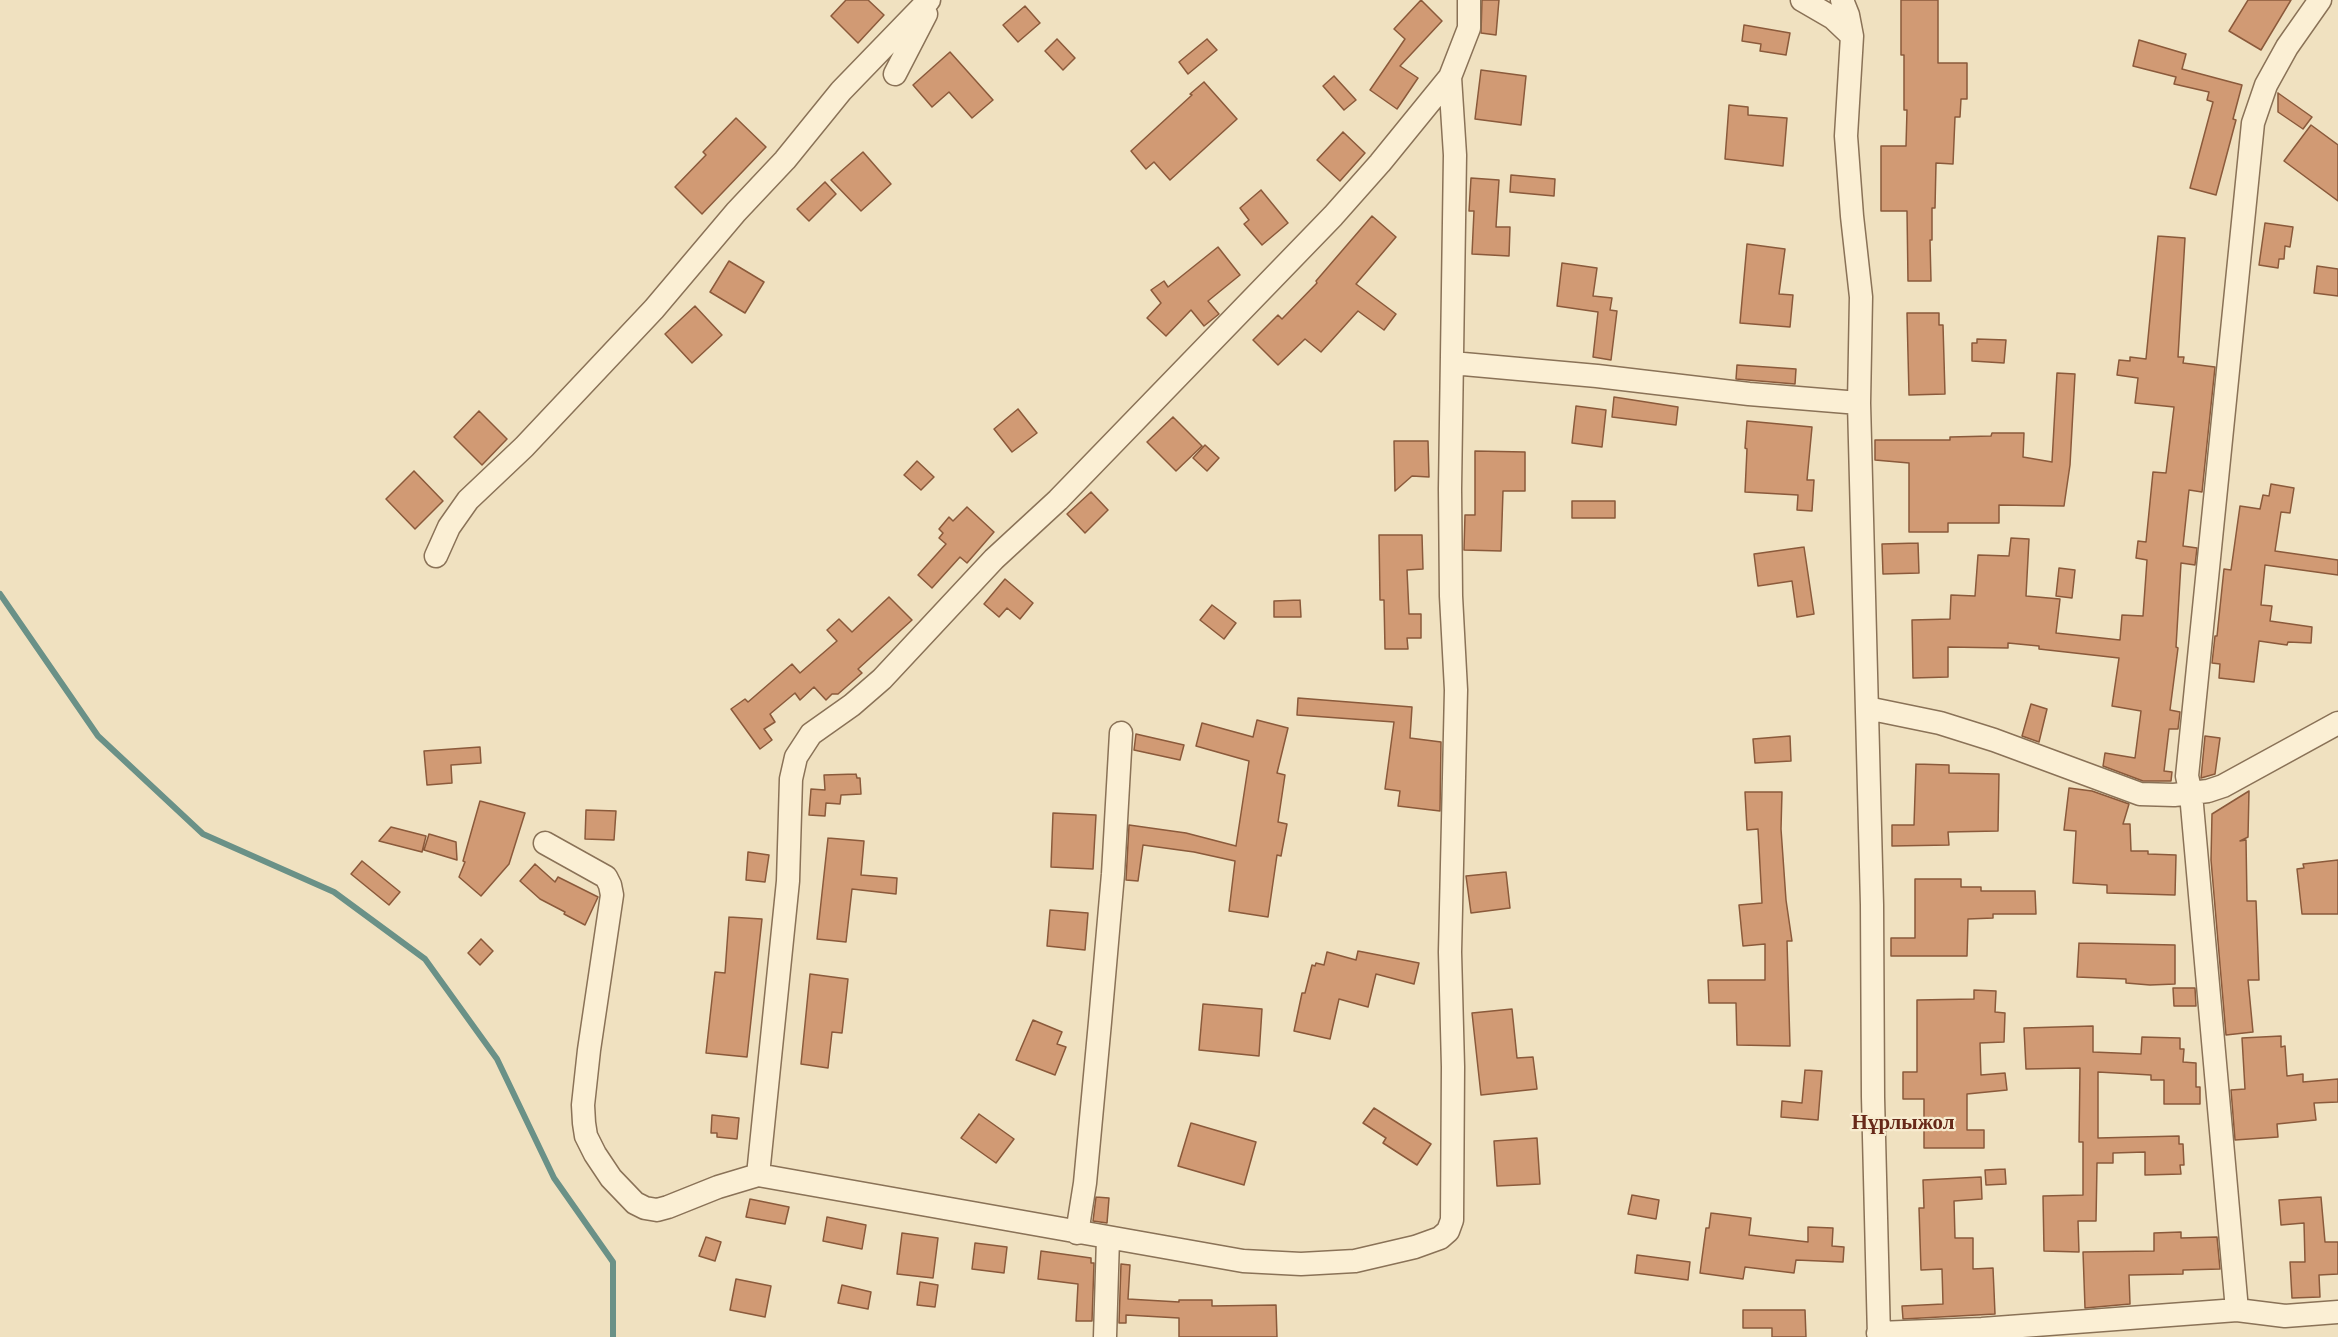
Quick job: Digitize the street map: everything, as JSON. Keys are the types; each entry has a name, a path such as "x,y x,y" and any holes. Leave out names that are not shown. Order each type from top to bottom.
{"street":[{"path":"436,556 449,527 468,500 524,447 654,309 736,212 785,160 841,91 929,0"},
{"path":"895,74 934,0"},
{"path":"758,1175 788,881 791,778 796,757 811,734 852,705 889,672 994,559 1058,500 1333,216 1450,77 1469,28 1469,0"},
{"path":"1802,0 1833,18 1852,36"},
{"path":"1842,0 1852,36 1846,136 1861,297 1859,403 1879,1335 2237,1310 2284,1316 2338,1312"},
{"path":"2237,1310 2191,794 2187,776 2253,123 2266,85 2287,47 2320,0"},
{"path":"545,843 606,877 610,885 610,909 583,1105 586,1136 611,1178 635,1203 645,1208 657,1210 668,1207 717,1187 758,1175 1244,1261 1301,1263 1355,1261 1415,1247 1440,1238 1448,1231 1452,1220 1453,1067 1450,952 1456,690 1451,548 1455,155 1450,77"},
{"path":"1452,363 1597,376 1749,394 1859,403"},
{"path":"1867,708 1940,723 1994,740 2140,794 2191,794 2208,791 2242,777 2338,723"},
{"path":"1077,1233 1085,1183 1100,1022 1113,874 1121,733"},
{"path":"1105,1337 1108,1238"}],"building":[{"path":"846,0 868,0 884,15 858,43 831,16"},
{"path":"1421,0 1442,21 1400,66 1418,78 1397,109 1370,90 1405,39 1394,29"},
{"path":"1482,0 1499,0 1496,35 1481,33"},
{"path":"1901,0 1938,0 1938,63 1967,63 1967,99 1961,99 1960,117 1955,117 1953,164 1936,163 1935,208 1932,208 1932,240 1930,240 1931,281 1908,281 1907,211 1881,211 1881,146 1906,146 1907,110 1904,110 1904,55 1901,55"},
{"path":"2248,0 2291,0 2261,50 2229,31"},
{"path":"1025,6 1040,23 1018,42 1003,25"},
{"path":"1744,25 1790,33 1786,55 1760,51 1761,44 1742,41"},
{"path":"1057,39 1075,58 1063,70 1045,51"},
{"path":"1207,39 1217,50 1188,74 1179,62"},
{"path":"2139,40 2186,54 2182,69 2242,85 2233,119 2236,120 2216,195 2190,188 2213,102 2207,100 2209,92 2174,84 2176,77 2133,66"},
{"path":"950,52 993,100 972,118 949,92 932,107 913,85"},
{"path":"1481,70 1526,76 1521,125 1475,119"},
{"path":"1334,76 1356,100 1344,110 1323,86"},
{"path":"1204,82 1237,119 1170,180 1154,162 1146,169 1131,151"},
{"path":"2278,93 2312,117 2303,129 2278,112"},
{"path":"1729,105 1748,107 1748,115 1787,118 1783,166 1725,159"},
{"path":"736,118 766,147 702,214 675,187 706,155 703,152"},
{"path":"2311,125 2338,145 2338,201 2284,161"},
{"path":"1343,132 1365,153 1340,181 1317,160"},
{"path":"863,152 891,184 861,211 831,180"},
{"path":"1511,175 1555,179 1554,196 1510,192"},
{"path":"1471,178 1499,180 1496,227 1510,227 1509,256 1472,254 1474,211 1469,211"},
{"path":"825,182 836,194 809,221 797,209"},
{"path":"1261,190 1288,223 1262,245 1244,224 1249,220 1240,208"},
{"path":"1372,216 1396,237 1356,284 1396,314 1384,330 1358,311 1321,352 1305,339 1278,365 1253,340 1278,315 1282,319 1317,283 1316,281"},
{"path":"2265,223 2293,227 2290,247 2285,246 2284,259 2279,259 2278,268 2259,265"},
{"path":"2158,236 2185,238 2178,357 2184,357 2183,363 2215,367 2202,492 2189,490 2183,546 2197,548 2195,565 2181,563 2176,647 2178,648 2170,710 2180,712 2178,729 2169,729 2164,771 2172,772 2171,781 2143,781 2103,766 2105,753 2135,758 2141,711 2112,706 2119,658 2008,643 2008,648 1948,647 1948,677 1913,678 1912,620 1950,619 1951,595 1975,596 1978,555 2009,556 2011,538 2029,539 2026,596 2060,599 2056,633 2120,640 2122,615 2143,616 2147,560 2136,558 2138,541 2146,542 2153,472 2166,473 2174,407 2135,403 2138,378 2117,375 2119,360 2130,361 2130,357 2146,359"},
{"path":"1747,244 1785,249 1779,294 1793,295 1790,327 1740,323"},
{"path":"1218,247 1240,275 1208,301 1219,314 1204,326 1191,310 1166,336 1147,318 1161,303 1151,290 1164,281 1168,287"},
{"path":"729,261 764,282 745,313 710,292"},
{"path":"1562,263 1597,268 1593,296 1612,298 1610,310 1617,311 1611,360 1593,357 1598,312 1557,306"},
{"path":"2317,266 2338,269 2338,296 2314,293"},
{"path":"695,306 722,335 692,363 665,334"},
{"path":"1907,313 1939,313 1939,325 1943,325 1945,394 1909,395"},
{"path":"1977,339 2006,340 2004,363 1972,361 1972,343 1977,343"},
{"path":"1737,365 1796,369 1795,384 1736,379"},
{"path":"2057,373 2075,374 2070,465 2064,506 1999,505 1999,523 1948,523 1948,532 1909,532 1909,463 1875,460 1875,440 1950,440 1950,437 1991,436 1992,433 2024,433 2023,457 2052,462"},
{"path":"1614,397 1678,407 1676,425 1612,417"},
{"path":"1576,406 1606,410 1602,447 1572,443"},
{"path":"1018,409 1037,433 1012,452 994,429"},
{"path":"479,411 507,439 482,465 454,437"},
{"path":"1173,417 1202,446 1176,471 1147,442"},
{"path":"1747,421 1812,427 1807,480 1814,480 1812,511 1797,510 1798,495 1745,492"},
{"path":"1394,441 1428,441 1429,477 1412,476 1395,491"},
{"path":"1205,445 1219,458 1207,471 1193,458"},
{"path":"1475,451 1525,452 1525,491 1503,491 1501,551 1464,550 1465,515 1475,515"},
{"path":"917,461 934,477 921,490 904,475"},
{"path":"414,471 443,501 415,529 386,499"},
{"path":"2271,484 2294,488 2290,513 2281,512 2275,551 2338,560 2338,575 2265,565 2261,605 2272,606 2270,621 2312,627 2311,643 2288,642 2287,645 2259,641 2254,682 2219,678 2220,664 2212,663 2215,636 2217,636 2224,569 2231,570 2240,506 2260,509 2263,495 2269,496"},
{"path":"1091,492 1108,510 1085,533 1067,514"},
{"path":"1572,501 1615,501 1615,518 1572,518"},
{"path":"967,507 994,532 967,563 960,557 932,588 918,575 946,544 939,538 943,533 939,529 949,517 953,521"},
{"path":"1379,535 1422,535 1423,569 1407,570 1409,614 1421,614 1421,638 1407,638 1408,649 1385,649 1384,600 1380,600"},
{"path":"1918,543 1919,573 1883,574 1882,544"},
{"path":"1804,547 1814,614 1797,617 1792,581 1758,586 1754,554"},
{"path":"2059,568 2075,570 2072,598 2056,596"},
{"path":"1005,579 1033,603 1020,619 1007,608 999,617 984,604"},
{"path":"889,597 912,620 858,669 862,673 838,694 832,694 826,700 814,687 800,700 795,693 770,714 775,722 764,729 772,740 760,749 731,709 745,699 748,702 792,664 800,673 837,641 827,630 839,619 852,632"},
{"path":"1300,600 1301,617 1274,617 1274,601"},
{"path":"1212,605 1236,623 1224,639 1200,620"},
{"path":"1298,698 1412,707 1410,738 1441,742 1440,811 1398,806 1400,791 1385,789 1394,722 1297,715"},
{"path":"2031,704 2047,709 2039,742 2022,736"},
{"path":"1257,720 1288,728 1277,773 1285,775 1278,822 1287,824 1281,856 1277,855 1268,917 1229,911 1235,861 1194,852 1143,845 1138,881 1126,880 1129,825 1186,833 1236,846 1249,761 1196,746 1202,723 1253,737"},
{"path":"1136,734 1184,745 1180,760 1134,750"},
{"path":"1790,736 1791,761 1755,763 1753,739"},
{"path":"2205,736 2220,738 2215,774 2201,778"},
{"path":"480,747 481,763 451,765 452,783 427,785 424,751"},
{"path":"1916,764 1949,765 1949,773 1999,774 1998,831 1948,832 1949,845 1892,846 1892,825 1914,825"},
{"path":"856,774 857,778 860,778 861,794 841,795 840,804 826,803 825,816 809,815 811,789 825,790 824,775"},
{"path":"2069,788 2092,791 2129,804 2123,824 2130,824 2131,851 2176,855 2175,895 2107,893 2107,885 2073,883 2076,831 2064,830"},
{"path":"2249,791 2248,837 2240,841 2246,840 2247,901 2256,901 2259,980 2248,980 2253,1032 2226,1035 2211,860 2212,814"},
{"path":"1745,792 1782,792 1781,829 1786,900 1792,941 1787,941 1790,1046 1737,1045 1736,1003 1709,1003 1708,980 1765,980 1765,944 1743,946 1739,905 1762,903 1758,829 1747,830"},
{"path":"480,801 525,813 509,864 481,896 459,877"},
{"path":"586,810 616,811 614,840 585,839"},
{"path":"1053,813 1096,815 1093,869 1051,867"},
{"path":"391,827 426,836 422,852 379,841"},
{"path":"429,834 456,842 457,860 424,850"},
{"path":"828,838 864,841 861,875 897,878 896,894 852,889 846,942 817,939"},
{"path":"748,852 769,855 765,882 746,880"},
{"path":"2338,860 2338,914 2302,914 2297,869 2304,868 2303,864"},
{"path":"362,861 400,892 389,905 351,874"},
{"path":"535,864 555,882 558,877 598,897 585,925 540,899 520,881"},
{"path":"1506,872 1510,908 1471,913 1466,876"},
{"path":"1915,879 1961,879 1961,887 1981,887 1981,891 2035,891 2036,914 1993,914 1993,918 1968,919 1967,956 1891,956 1891,938 1915,938"},
{"path":"1050,910 1088,913 1085,950 1047,946"},
{"path":"729,917 762,919 747,1057 706,1053 715,972 725,973"},
{"path":"481,939 493,951 480,965 468,953"},
{"path":"2079,943 2175,945 2175,984 2150,985 2126,983 2126,979 2077,977"},
{"path":"1358,951 1419,963 1414,984 1376,974 1368,1007 1339,999 1330,1039 1294,1031 1302,993 1305,993 1312,965 1315,966 1316,963 1324,965 1327,952 1356,960"},
{"path":"810,974 848,979 842,1033 832,1032 828,1068 801,1064"},
{"path":"2173,988 2195,988 2196,1006 2174,1006"},
{"path":"1974,990 1996,991 1995,1012 2005,1013 2004,1042 1980,1043 1981,1075 2005,1073 2007,1090 1967,1094 1967,1130 1984,1130 1984,1148 1924,1148 1924,1099 1903,1099 1903,1072 1917,1072 1917,1000 1974,999"},
{"path":"1203,1004 1262,1009 1259,1056 1199,1050"},
{"path":"1512,1009 1517,1058 1533,1057 1537,1089 1481,1095 1472,1013"},
{"path":"1033,1020 1062,1032 1057,1044 1066,1047 1055,1075 1016,1060"},
{"path":"2093,1026 2093,1052 2141,1054 2142,1037 2180,1038 2180,1049 2184,1049 2183,1062 2196,1063 2196,1087 2200,1087 2200,1104 2164,1104 2164,1080 2151,1080 2151,1075 2098,1072 2098,1138 2179,1136 2179,1144 2183,1144 2184,1165 2180,1165 2181,1174 2145,1175 2145,1152 2113,1153 2113,1163 2097,1163 2096,1221 2078,1221 2079,1252 2044,1251 2043,1196 2083,1195 2083,1142 2079,1142 2080,1068 2026,1069 2024,1028"},
{"path":"2281,1036 2281,1047 2285,1046 2287,1076 2303,1074 2303,1082 2338,1079 2338,1102 2314,1103 2316,1120 2277,1124 2278,1137 2235,1140 2231,1090 2245,1089 2242,1038"},
{"path":"1805,1070 1822,1071 1818,1120 1781,1117 1782,1101 1802,1103"},
{"path":"1374,1108 1431,1144 1417,1165 1383,1143 1386,1138 1363,1123"},
{"path":"979,1114 1014,1139 996,1163 961,1138"},
{"path":"712,1115 739,1118 737,1139 717,1137 717,1133 711,1133"},
{"path":"1191,1123 1256,1142 1244,1185 1178,1166"},
{"path":"1537,1138 1540,1184 1497,1186 1494,1141"},
{"path":"2005,1169 2006,1184 1986,1185 1985,1170"},
{"path":"1981,1177 1982,1199 1954,1201 1955,1238 1973,1238 1973,1269 1993,1268 1995,1314 1903,1319 1902,1306 1943,1304 1942,1269 1921,1270 1919,1208 1924,1208 1923,1180"},
{"path":"1632,1195 1659,1200 1656,1219 1628,1214"},
{"path":"1096,1197 1109,1198 1107,1223 1093,1221"},
{"path":"2321,1197 2325,1242 2338,1242 2338,1274 2319,1275 2320,1297 2292,1298 2290,1262 2305,1262 2304,1223 2281,1225 2279,1200"},
{"path":"750,1199 789,1207 785,1224 746,1217"},
{"path":"1711,1213 1751,1218 1749,1235 1808,1242 1808,1227 1833,1228 1832,1246 1844,1247 1843,1262 1796,1260 1794,1273 1745,1267 1743,1279 1700,1273 1706,1228 1709,1228"},
{"path":"827,1217 866,1225 862,1249 823,1241"},
{"path":"2181,1232 2181,1238 2217,1237 2220,1269 2183,1270 2183,1274 2129,1275 2130,1304 2085,1308 2083,1252 2154,1251 2154,1233"},
{"path":"902,1233 938,1238 933,1278 897,1274"},
{"path":"706,1237 721,1242 715,1261 699,1256"},
{"path":"975,1243 1007,1247 1004,1273 972,1269"},
{"path":"1041,1251 1091,1258 1091,1263 1094,1263 1092,1321 1076,1321 1078,1284 1038,1279"},
{"path":"1637,1255 1690,1262 1688,1280 1635,1273"},
{"path":"1121,1264 1130,1265 1128,1299 1179,1302 1179,1300 1212,1300 1212,1306 1276,1305 1277,1337 1179,1337 1179,1318 1126,1315 1126,1323 1119,1323"},
{"path":"736,1279 771,1286 765,1317 730,1310"},
{"path":"920,1282 938,1285 935,1307 917,1305"},
{"path":"842,1285 871,1292 868,1309 838,1303"},
{"path":"1743,1310 1805,1310 1806,1337 1772,1337 1772,1328 1743,1328"}],"waterway":[{"path":"0,594 98,736 203,834 334,892 425,959 497,1059 554,1178 613,1262 613,1337"}],"district":[{"name":"Нұрлыжол","path":"1903,1124"}]}
